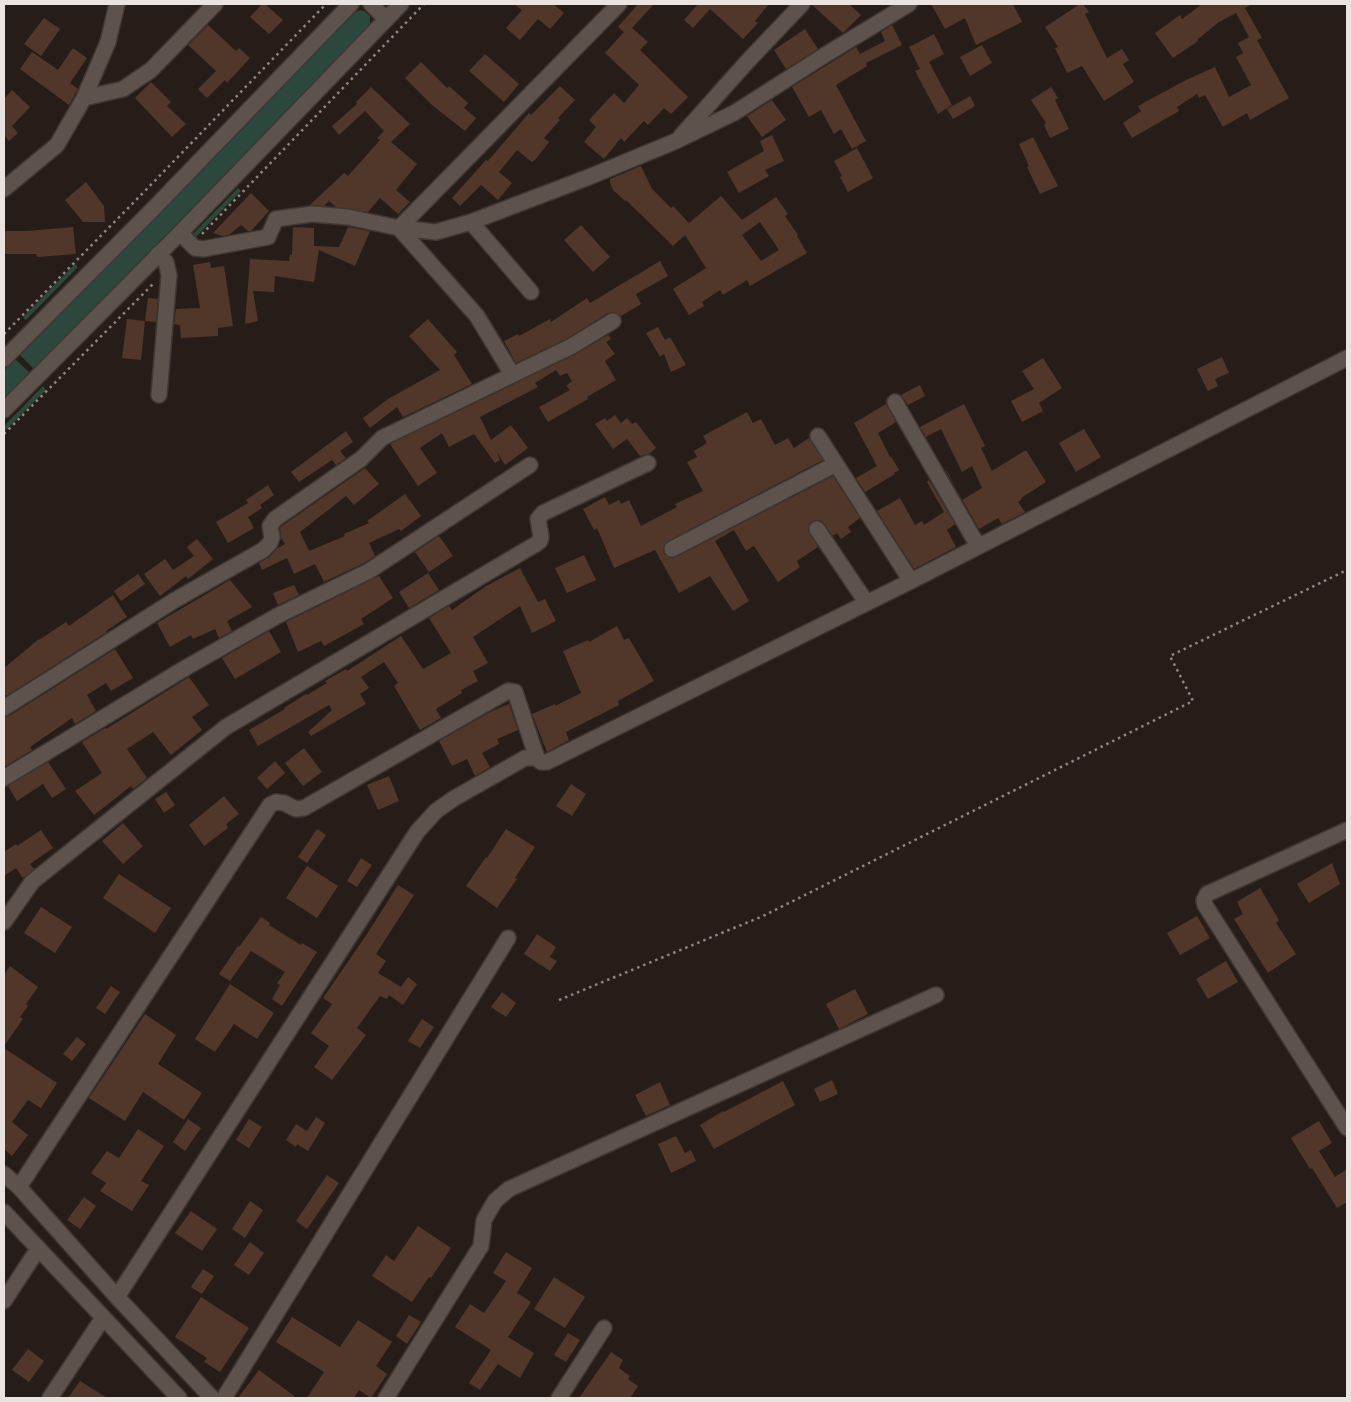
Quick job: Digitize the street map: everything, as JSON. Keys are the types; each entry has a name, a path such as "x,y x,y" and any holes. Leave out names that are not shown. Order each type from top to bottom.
{"street":[{"path":"4,189 57,145 84,98 108,42 117,4"},
{"path":"84,98 123,89 151,70 215,4"},
{"path":"4,360 351,4"},
{"path":"370,4 386,19"},
{"path":"4,410 180,233 401,4"},
{"path":"399,228 619,4"},
{"path":"676,141 746,62 802,4"},
{"path":"180,233 195,248 203,249 268,237 278,218 312,214 348,217 399,228 436,232 471,222 589,177 676,141 734,114 824,55 909,4"},
{"path":"471,222 531,292"},
{"path":"399,228 477,316 512,374"},
{"path":"158,254 166,262 168,275 159,395"},
{"path":"4,708 176,600 263,550 272,538 270,526 275,520 361,459 382,438 572,346 613,321"},
{"path":"19,1187 270,805 276,802 284,803 296,809 304,808 508,691 515,692 537,758 541,762 548,762 911,581 1347,358"},
{"path":"895,402 978,546"},
{"path":"818,436 911,581"},
{"path":"4,922 32,882 226,727 536,544 540,541 541,537 538,519 543,512 648,463"},
{"path":"672,549 836,464"},
{"path":"4,778 187,667 276,616 369,571 530,465"},
{"path":"817,530 866,602"},
{"path":"117,1297 417,832 427,820 453,799 525,758 537,758"},
{"path":"1345,1121 1205,905 1204,900 1207,894 1347,830"},
{"path":"224,1398 508,938"},
{"path":"386,1398 481,1246 484,1220 495,1201 509,1189 936,995"},
{"path":"4,1174 19,1187 117,1297 212,1398"},
{"path":"4,1212 178,1398"},
{"path":"4,1301 38,1249"},
{"path":"50,1398 103,1318"},
{"path":"558,1398 604,1328"}],"path":[{"path":"4,334 326,4"},
{"path":"560,1000 763,916 1193,701 1170,656 1347,570"}],"green space":[{"path":"360,10 370,16 370,25 34,369 19,354 352,14"},
{"path":"238,188 241,191 193,240 189,238"},
{"path":"75,264 78,267 26,320 23,317"},
{"path":"15,359 30,373 4,400 4,370"},
{"path":"43,386 46,390 4,432 4,426"}],"building":[{"path":"262,4 265,4 283,20 269,34 250,17"},
{"path":"514,4 553,4 564,13 550,29 538,19 520,40 506,28 522,10"},
{"path":"638,4 654,4 632,28 648,42 640,50 688,97 671,114 664,108 648,125 644,121 624,142 621,138 604,159 584,142 596,127 589,120 614,93 624,103 639,85 605,53 624,32 618,27"},
{"path":"698,4 769,4 755,21 758,23 743,39 710,9 693,28 684,20"},
{"path":"811,4 849,4 861,15 843,33"},
{"path":"931,4 1013,4 1022,22 976,45 965,18 945,29"},
{"path":"1080,4 1083,4 1089,12 1085,14 1107,58 1122,49 1129,60 1123,64 1134,82 1104,101 1082,66 1067,73 1055,48 1058,47 1045,27"},
{"path":"1202,4 1252,4 1245,8 1262,38 1257,40 1289,98 1250,120 1247,113 1223,127 1205,95 1199,98 1197,94 1177,107 1179,111 1132,138 1123,123 1141,111 1138,106 1186,80 1215,67 1229,97 1251,85 1236,57 1243,53 1238,43 1249,37 1236,13 1219,22 1198,41 1173,58 1155,33 1180,15 1182,19"},
{"path":"44,18 60,29 41,56 24,44"},
{"path":"208,25 236,51 239,48 250,58 227,83 225,80 207,98 198,89 216,71 188,45"},
{"path":"892,25 902,45 866,63 867,66 836,85 866,141 852,149 841,129 834,134 821,110 809,117 792,87 856,47 860,54 885,41 881,32"},
{"path":"805,29 818,49 786,69 774,50"},
{"path":"934,34 944,54 929,62 952,105 938,114 915,71 920,69 909,47"},
{"path":"982,45 992,63 970,76 960,57"},
{"path":"73,48 87,58 70,83 78,89 69,105 20,69 32,52 58,70"},
{"path":"485,54 519,84 504,102 469,71"},
{"path":"421,62 447,88 449,86 468,103 464,108 476,118 465,131 432,105 405,78"},
{"path":"151,82 171,102 167,106 186,124 172,137 135,98"},
{"path":"560,86 575,100 558,118 560,120 544,138 549,142 536,159 532,162 517,150 499,172 512,183 498,200 481,185 460,206 452,198 486,160 488,161 529,113 531,115"},
{"path":"371,87 410,124 391,142 417,164 396,190 410,202 398,214 380,198 368,212 336,207 329,201 324,206 310,205 344,173 348,176 380,140 377,138 384,131 365,111 339,135 332,126 357,104 356,102"},
{"path":"1051,87 1058,98 1055,100 1069,129 1050,138 1044,125 1046,123 1031,100"},
{"path":"12,90 30,107 12,126 18,133 9,141 4,135 4,99"},
{"path":"970,96 975,106 953,119 947,109"},
{"path":"772,100 786,120 762,137 747,116"},
{"path":"772,135 784,161 765,170 769,176 739,193 727,172 764,151 760,141"},
{"path":"1033,137 1058,186 1040,194 1027,167 1029,166 1019,144"},
{"path":"857,148 873,178 848,192 834,161"},
{"path":"641,166 652,189 671,208 673,206 689,223 721,196 742,220 776,197 788,214 785,216 807,253 750,286 747,280 723,295 720,290 702,302 704,306 689,315 673,289 706,268 685,235 673,246 626,200 613,190 610,179","holes":["760,222 779,250 761,261 742,235"]},
{"path":"86,182 104,206 105,222 83,222 65,200"},
{"path":"251,193 269,211 251,231 248,231 241,225 229,235 222,236 213,233"},
{"path":"581,225 610,257 593,272 564,240"},
{"path":"73,227 76,254 37,257 36,254 4,254 4,231"},
{"path":"293,227 314,228 314,246 339,247 348,227 370,231 355,266 319,250 314,282 275,276 274,292 253,291 258,321 245,324 250,259 289,261 290,254 292,255"},
{"path":"660,261 668,276 636,294 641,304 621,316 613,312 608,313 568,338 516,363 504,341 518,334 519,336 550,319 551,322 587,298 590,303"},
{"path":"210,262 211,268 224,266 233,326 218,328 218,336 181,338 180,325 174,324 176,309 200,308 193,265"},
{"path":"148,298 158,299 156,322 145,321"},
{"path":"127,319 145,321 141,360 122,358"},
{"path":"428,319 457,352 454,355 472,384 403,417 397,407 370,428 363,418 388,399 440,370 409,336"},
{"path":"658,327 665,340 670,337 686,365 671,372 664,354 660,357 646,333"},
{"path":"608,335 611,339 606,342 615,354 605,361 616,380 587,397 588,399 548,422 539,407 570,390 566,386 572,381 567,373 560,376 556,370 535,383 538,387 480,417 491,440 511,425 528,448 505,465 497,452 500,460 495,463 474,434 449,447 442,433 420,448 437,473 418,486 390,444 576,354"},
{"path":"1222,357 1229,373 1215,379 1218,386 1208,391 1197,369"},
{"path":"1043,358 1062,388 1039,403 1043,411 1022,422 1011,401 1034,389 1022,371"},
{"path":"920,385 925,396 908,405 901,395"},
{"path":"886,404 896,422 878,433 899,470 865,492 856,478 877,466 854,423"},
{"path":"964,404 985,446 981,448 992,471 1026,450 1046,482 1021,498 1018,502 1025,512 1002,524 998,518 979,529 962,500 982,488 972,466 962,472 941,429 926,437 920,427"},
{"path":"747,412 753,423 761,419 775,445 788,438 794,448 809,438 823,460 668,541 663,548 664,554 671,558 676,557 833,476 860,518 848,527 851,532 841,539 837,533 833,536 822,521 816,520 811,522 808,530 818,547 797,561 800,567 778,582 754,546 746,551 734,530 715,541 749,601 733,611 710,576 679,593 655,550 614,568 597,528 594,530 583,509 605,497 609,505 619,500 621,504 629,500 641,526 677,507 675,504 703,491 687,462 697,457 694,451 707,443 703,436"},
{"path":"615,415 621,423 627,418 632,424 636,422 656,448 649,454 640,456 627,439 613,449 595,424 605,418 607,421"},
{"path":"1084,429 1101,457 1076,472 1059,443"},
{"path":"346,431 353,442 340,451 346,458 336,465 332,460 299,482 291,472"},
{"path":"365,468 379,484 354,505 346,496 300,532 309,551 345,536 344,534 369,523 367,521 405,494 421,516 401,531 399,529 369,543 375,556 324,582 315,564 294,574 287,558 262,570 259,563 285,544 281,538 280,528 282,526"},
{"path":"929,480 955,524 947,530 956,547 914,569 877,511 900,498 915,525 922,521 924,525 944,512 927,482"},
{"path":"268,485 274,495 260,505 262,508 248,517 254,528 228,543 216,522 248,503 246,500"},
{"path":"439,536 453,556 429,572 415,552"},
{"path":"197,539 213,559 188,579 186,576 160,596 144,574 165,559 173,570 194,556 187,547"},
{"path":"584,555 596,580 567,593 555,568"},
{"path":"520,568 538,602 545,599 556,621 532,633 520,606 473,637 488,663 473,671 478,681 461,690 462,693 436,709 441,718 420,730 394,686 398,683 384,662 361,677 369,688 360,694 366,704 311,736 308,732 332,710 329,705 258,746 249,730 327,683 325,681 346,669 347,671 401,636 423,669 451,653 429,618 449,606 452,610 486,586"},
{"path":"428,573 439,590 409,608 399,592"},
{"path":"138,574 145,584 121,601 114,591"},
{"path":"379,576 393,598 361,619 364,624 324,646 321,641 298,652 286,622"},
{"path":"230,580 252,607 227,621 232,631 219,638 215,629 193,639 191,635 170,647 157,623"},
{"path":"294,585 299,595 278,605 273,593"},
{"path":"113,595 127,617 107,632 6,696 4,693 4,668 39,639 66,622 69,626"},
{"path":"617,626 624,640 629,638 654,681 618,701 619,705 566,732 569,740 547,752 532,714 555,704 555,706 581,693 563,651 588,640 589,642"},
{"path":"269,631 281,652 235,679 222,658"},
{"path":"115,649 133,678 111,691 106,683 87,695 96,711 75,724 72,718 30,747 32,750 4,767 4,717 9,716"},
{"path":"189,677 209,705 192,717 202,730 171,755 153,732 127,749 147,778 133,789 131,786 94,815 75,791 102,773 82,742"},
{"path":"509,704 518,730 497,739 499,744 482,753 490,767 475,776 467,759 452,766 439,741 492,711"},
{"path":"304,748 322,772 303,786 285,763"},
{"path":"275,761 285,773 267,789 257,778"},
{"path":"48,762 66,789 52,798 43,784 17,801 8,786"},
{"path":"389,776 399,801 378,810 367,785"},
{"path":"571,784 586,794 572,816 556,806"},
{"path":"166,792 175,805 164,813 155,799"},
{"path":"224,796 239,814 226,824 228,828 204,846 189,825"},
{"path":"123,823 143,846 123,864 102,841"},
{"path":"317,829 326,835 307,863 298,857"},
{"path":"506,829 535,847 515,878 517,879 497,908 466,886"},
{"path":"41,830 53,848 30,864 34,869 23,878 16,868 4,876 4,852"},
{"path":"361,858 372,865 357,887 347,881"},
{"path":"1332,863 1340,884 1309,903 1297,884"},
{"path":"307,866 338,886 317,918 286,898"},
{"path":"119,874 171,908 155,933 103,898"},
{"path":"398,885 414,895 376,954 386,961 378,973 401,987 408,977 417,984 403,1005 389,995 387,999 380,996 357,1028 366,1035 332,1080 314,1067 329,1046 311,1033 332,1004 323,998"},
{"path":"1260,888 1279,920 1276,923 1296,954 1268,973 1234,919 1243,914 1237,902"},
{"path":"41,907 72,927 55,953 24,933"},
{"path":"1197,916 1210,938 1180,955 1167,933"},
{"path":"261,917 270,923 269,925 301,945 302,943 317,952 282,1006 272,999 280,985 277,983 285,972 251,951 230,981 219,974"},
{"path":"537,934 556,947 550,957 557,961 550,971 524,954"},
{"path":"1226,961 1238,982 1208,999 1196,979"},
{"path":"10,966 38,987 26,1004 28,1006 20,1017 23,1019 4,1046 4,975"},
{"path":"230,984 274,1013 257,1039 234,1024 215,1052 195,1039"},
{"path":"111,986 120,992 105,1014 96,1008"},
{"path":"855,989 868,1014 839,1029 826,1004"},
{"path":"502,992 516,1003 506,1017 491,1007"},
{"path":"145,1014 176,1035 158,1064 202,1093 184,1120 143,1092 125,1121 89,1098"},
{"path":"422,1019 434,1027 420,1048 408,1041"},
{"path":"77,1037 86,1044 72,1061 63,1054"},
{"path":"4,1048 57,1083 41,1108 28,1100 12,1122 28,1135 12,1156 4,1149"},
{"path":"832,1080 838,1094 820,1102 814,1089"},
{"path":"783,1081 795,1105 714,1149 700,1125 723,1111"},
{"path":"660,1082 670,1105 646,1116 635,1095"},
{"path":"316,1117 325,1123 308,1151 297,1144 296,1147 286,1140 296,1124 307,1131"},
{"path":"188,1119 201,1128 185,1151 173,1142"},
{"path":"249,1119 262,1127 249,1148 236,1140"},
{"path":"1319,1121 1332,1143 1319,1151 1335,1177 1347,1169 1347,1202 1337,1208 1291,1138"},
{"path":"138,1129 164,1146 141,1181 149,1185 132,1211 100,1191 106,1183 91,1173 107,1151 119,1158"},
{"path":"676,1136 685,1153 691,1150 696,1161 671,1173 658,1144"},
{"path":"327,1175 339,1183 307,1229 296,1221"},
{"path":"84,1197 96,1206 80,1229 67,1220"},
{"path":"250,1201 263,1210 245,1238 232,1229"},
{"path":"191,1211 217,1229 202,1251 175,1233"},
{"path":"418,1226 451,1248 412,1302 372,1276 386,1255 394,1261"},
{"path":"250,1242 264,1253 249,1275 234,1265"},
{"path":"506,1252 532,1268 517,1293 531,1302 508,1337 534,1353 520,1378 498,1364 480,1390 469,1383 491,1350 455,1327 470,1304 484,1313 506,1281 493,1273"},
{"path":"203,1269 214,1276 202,1294 191,1287"},
{"path":"554,1277 585,1297 565,1328 534,1309"},
{"path":"201,1297 249,1328 220,1372 204,1362 207,1358 175,1337"},
{"path":"409,1315 421,1322 407,1344 396,1336"},
{"path":"292,1317 340,1347 358,1320 392,1342 376,1366 387,1374 371,1398 359,1390 354,1398 307,1398 324,1372 276,1342"},
{"path":"568,1333 580,1340 566,1362 554,1355"},
{"path":"28,1349 44,1361 29,1382 12,1370"},
{"path":"611,1352 623,1360 619,1368 630,1376 628,1379 638,1386 630,1398 579,1398"},
{"path":"259,1370 297,1398 238,1398"},
{"path":"80,1381 107,1398 68,1398"}]}
